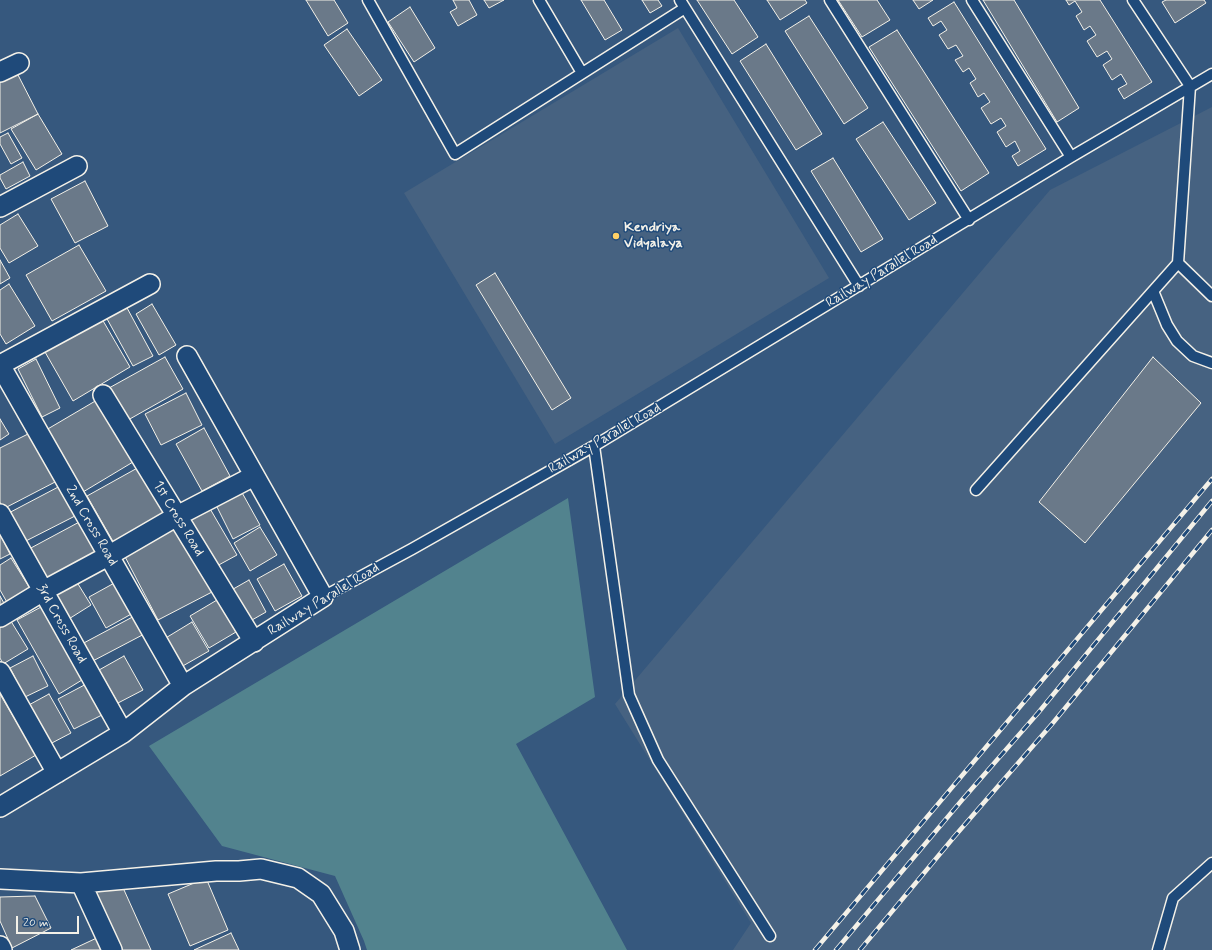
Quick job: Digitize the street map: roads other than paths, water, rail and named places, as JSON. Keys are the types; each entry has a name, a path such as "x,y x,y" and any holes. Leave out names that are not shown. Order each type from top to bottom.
{"street":[{"path":"0,72 19,63"},
{"path":"0,207 77,166"},
{"path":"0,365 150,284"},
{"path":"188,356 323,597"},
{"name":"2nd Cross Road","path":"0,365 183,686"},
{"name":"1st Cross Road","path":"103,395 254,642"},
{"path":"0,617 43,591 108,556 177,516 254,476"},
{"name":"3rd Cross Road","path":"0,514 123,733"},
{"name":"Railway Parallel Road","path":"0,807 123,733 183,686 323,597"},
{"path":"0,672 57,773"},
{"path":"0,879 81,883 216,871 261,869 298,878 321,894 344,931 350,950"},
{"path":"81,883 112,950"},
{"path":"0,946 2,950"}],"lane":[{"path":"368,0 455,154 582,73 682,4 859,286"},
{"path":"539,0 582,73"},
{"path":"830,0 969,220"},
{"path":"972,0 1071,157"},
{"path":"976,490 1178,263 1190,86 1133,0"},
{"name":"Railway Parallel Road","path":"323,597 412,549 594,446 1071,157 1212,74"},
{"path":"1178,263 1212,296"},
{"path":"1153,291 1177,341 1193,356 1212,363"},
{"path":"594,446 629,695 658,760 770,936"},
{"path":"1158,950 1173,898 1212,863"}],"railway":[{"path":"815,950 1212,479"},
{"path":"836,950 962,800 1038,713 1212,501"},
{"path":"860,950 954,837 1052,724 1212,530"}],"place":[{"name":"Kendriya Vidyalaya","path":"616,236"}]}
